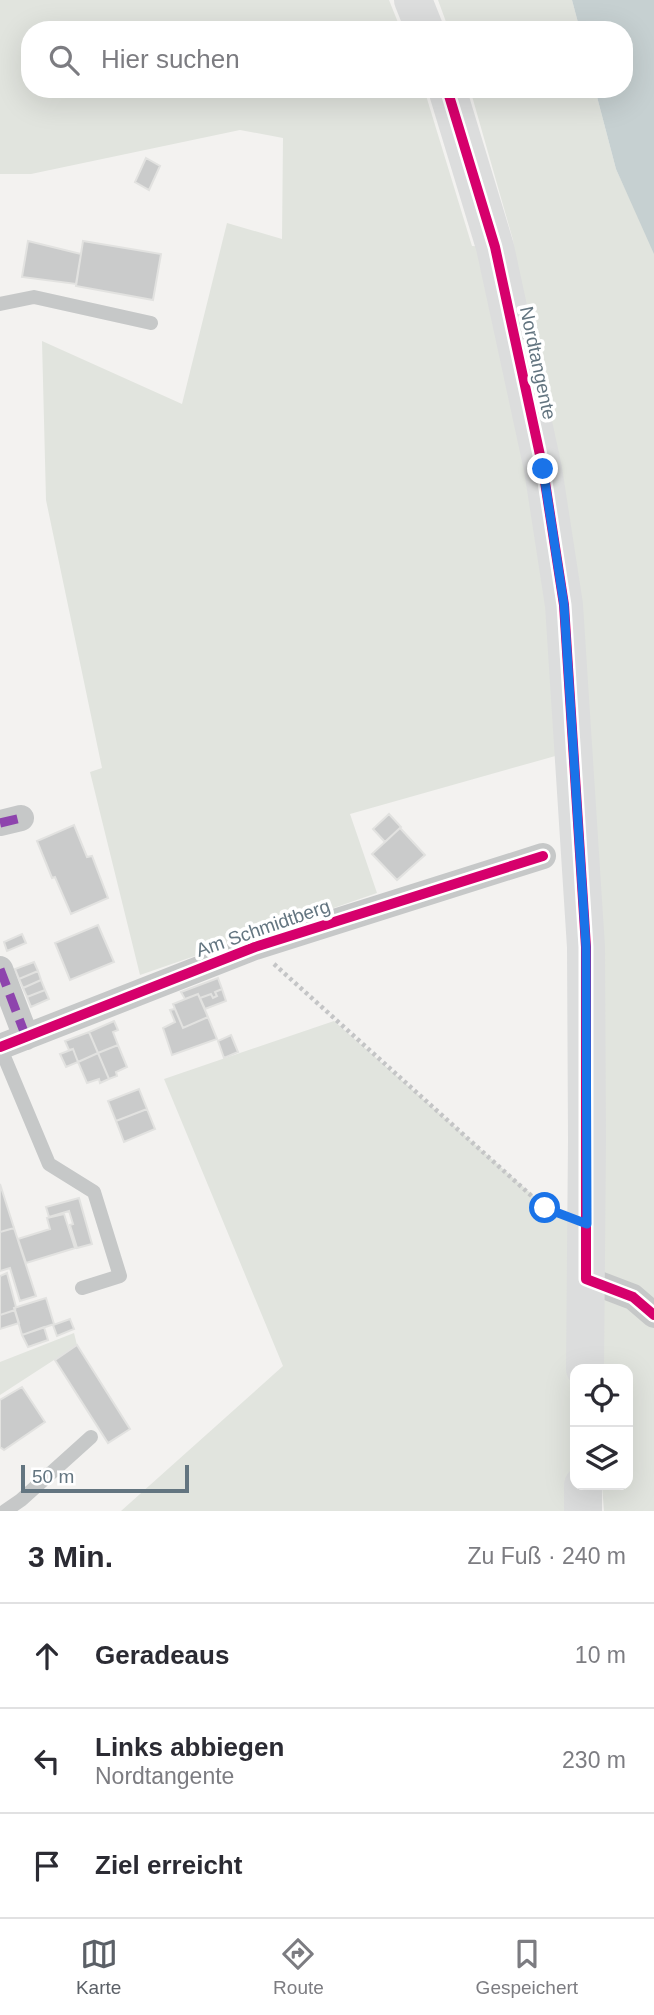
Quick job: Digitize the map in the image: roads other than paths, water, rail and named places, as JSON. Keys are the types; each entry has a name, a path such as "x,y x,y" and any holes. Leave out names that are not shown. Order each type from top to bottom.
{"main road":[{"path":"413,0 421,21"},
{"name":"Nordtangente","path":"450,98 495,247 543,469 564,605 586,947 585,1364"},
{"path":"583,1490 583,1511"}],"street":[{"name":"Am Schmidtberg","path":"0,1047 255,947 543,856"},
{"path":"0,969 26,1037"},
{"path":"586,1279 633,1297 654,1315"}],"lane":[{"path":"0,304 34,297 151,323"},
{"path":"0,1047 49,1164 94,1192 120,1276 82,1288"},
{"path":"5,1511 91,1437"}]}
